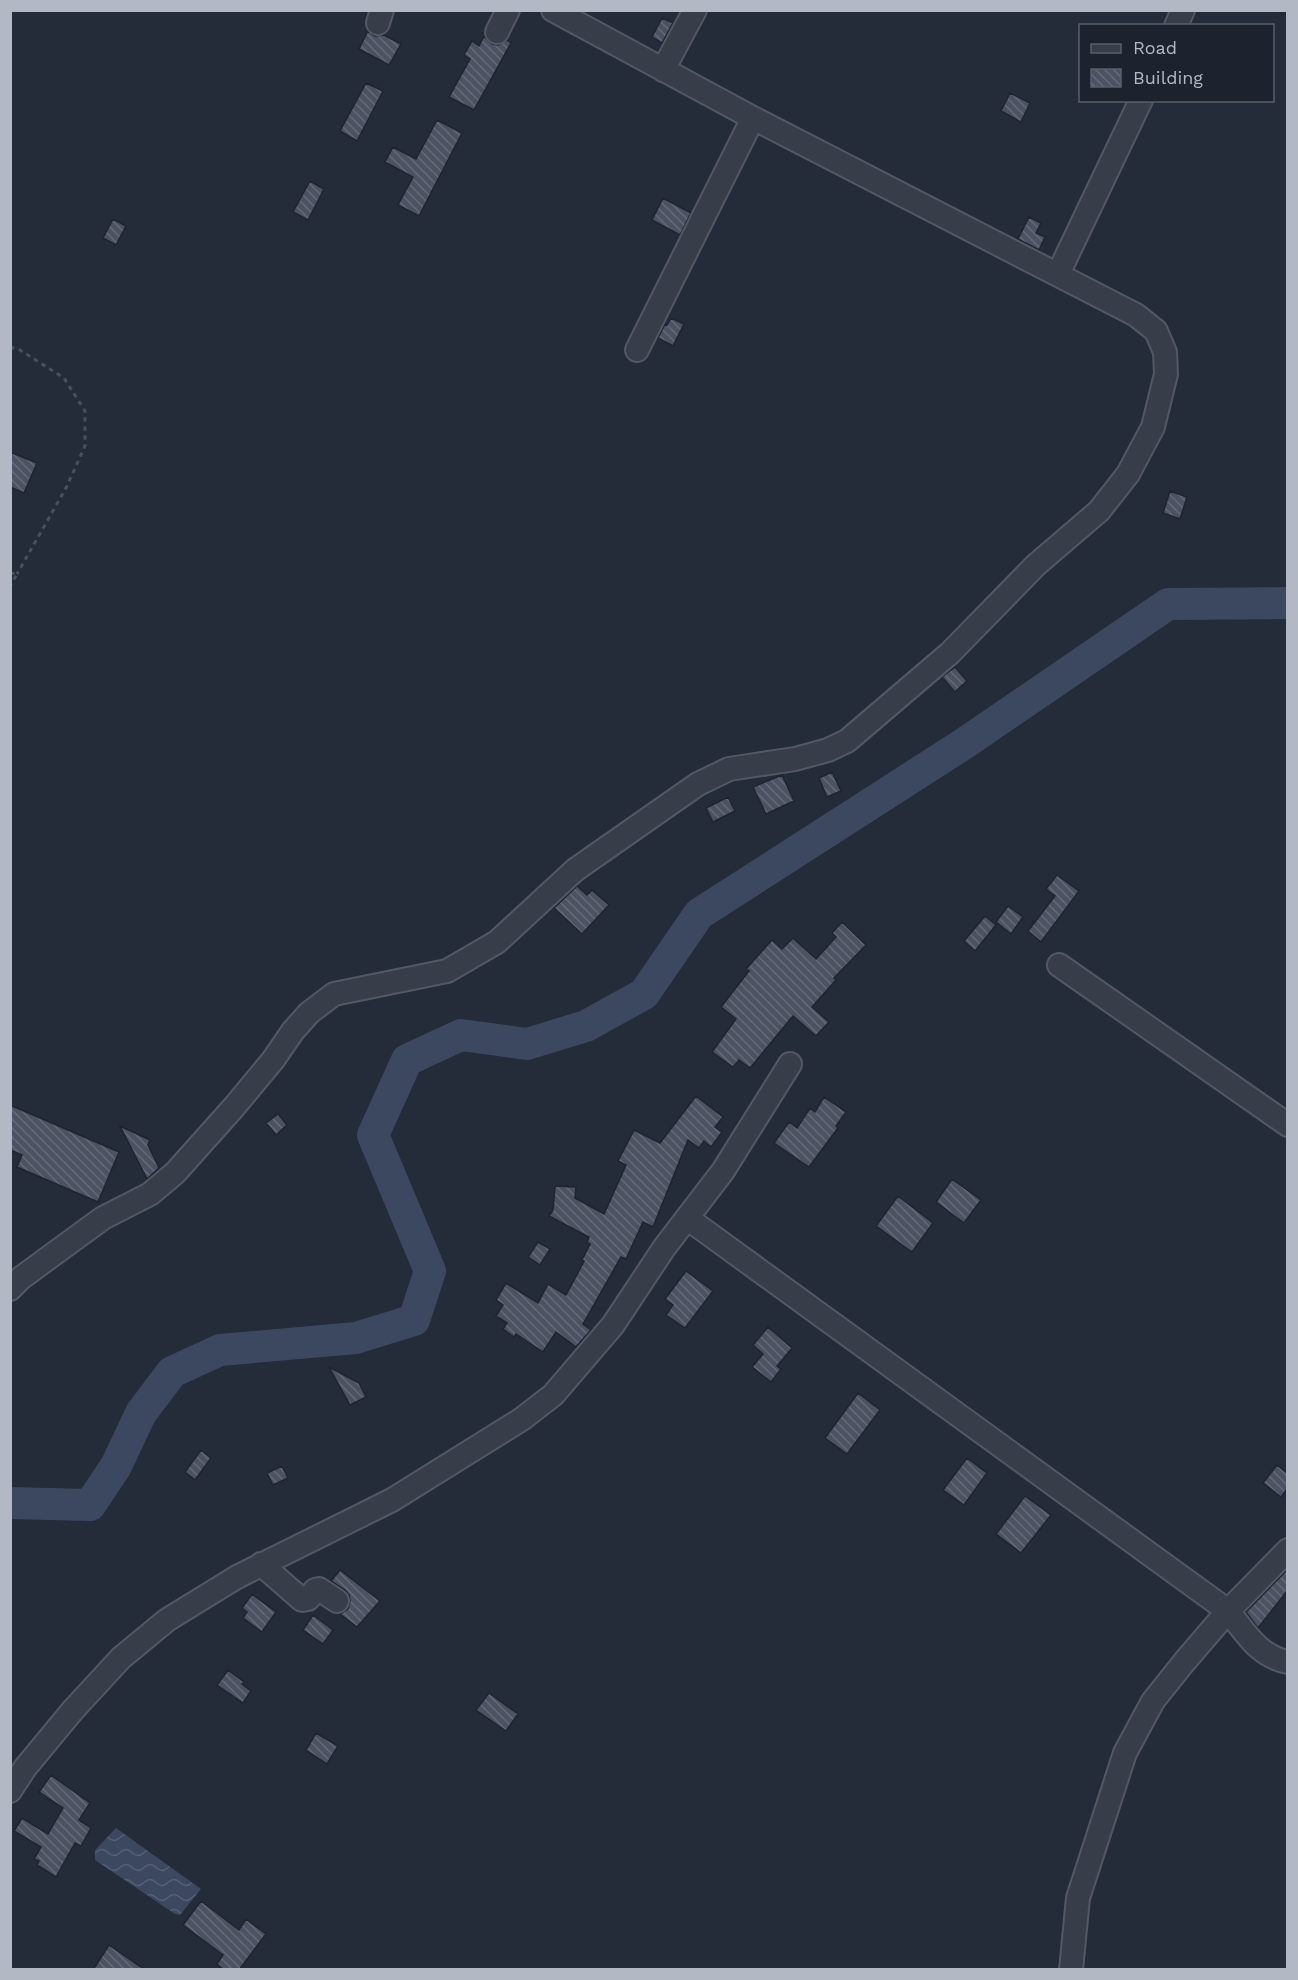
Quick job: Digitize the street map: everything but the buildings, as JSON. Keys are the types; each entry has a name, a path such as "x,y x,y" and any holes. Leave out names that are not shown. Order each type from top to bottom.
{"street":[{"path":"497,32 508,10"},
{"path":"10,1289 21,1278 103,1218 150,1194 175,1173 234,1107 273,1060 298,1025 309,1013 334,994 447,971 497,942 575,870 698,784 729,769 795,759 828,750 847,741 950,653 1036,565 1099,511 1128,474 1153,427 1166,374 1165,352 1156,331 1136,315 753,118 553,10"},
{"path":"663,70 695,10"},
{"path":"1177,24 1184,10"},
{"path":"1058,274 1140,102"},
{"path":"637,350 753,118"},
{"path":"1059,965 1287,1125"},
{"path":"10,1791 18,1764 73,1710 121,1658 182,1610 261,1564 392,1500 522,1419 553,1395 613,1325 664,1248 723,1171 790,1064"},
{"path":"687,1218 1228,1611 1257,1647 1273,1659 1287,1662"},
{"path":"1071,1970 1078,1898 1125,1753 1154,1701 1228,1611 1287,1550"},
{"path":"261,1564 302,1600 308,1599 319,1588 337,1601"}],"path":[{"path":"10,347 20,350 64,378 85,411 85,446 66,488 10,586"},
{"path":"10,573 17,574"}],"water":[{"path":"116,1828 201,1889 180,1915 175,1914 95,1860 95,1850"}],"waterway":[{"path":"10,1503 90,1505 116,1466 141,1413 172,1372 220,1350 356,1338 414,1320 430,1271 373,1135 407,1060 461,1035 527,1044 586,1026 644,994 699,914 965,743 1168,604 1288,603"}]}
